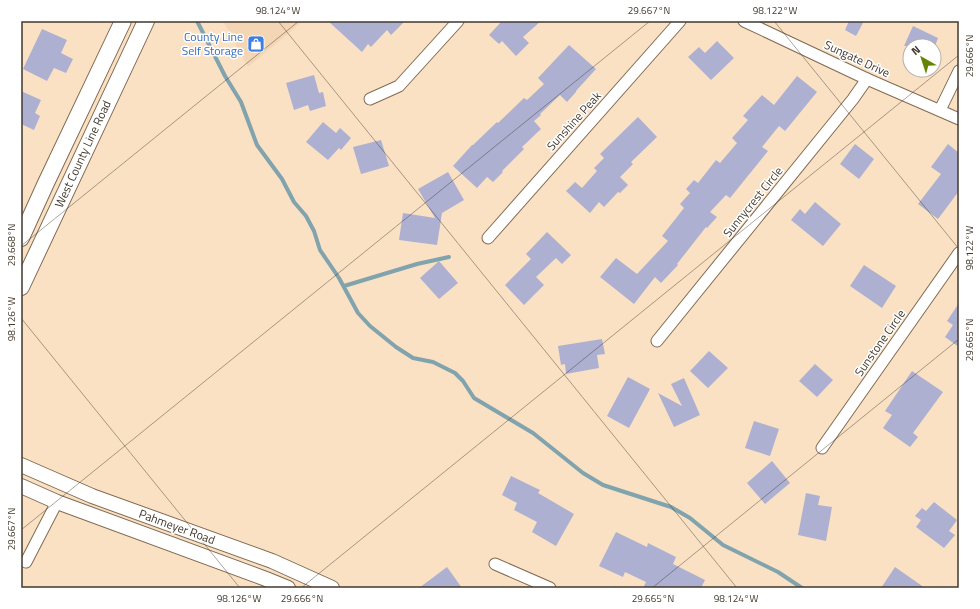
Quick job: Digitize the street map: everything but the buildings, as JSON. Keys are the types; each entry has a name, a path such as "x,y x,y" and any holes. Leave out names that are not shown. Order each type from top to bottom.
{"main road":[{"name":"West County Line Road","path":"21,238 123,21"},
{"name":"West County Line Road","path":"21,287 146,21"}],"street":[{"path":"370,99 399,86 458,21"},
{"name":"Sunshine Peak","path":"488,238 680,21"},
{"name":"Sungate Drive","path":"744,21 867,79 959,119"},
{"path":"940,110 959,71"},
{"name":"Sunnycrest Circle","path":"657,341 853,99 867,79"},
{"name":"Sunstone Circle","path":"822,448 959,253"},
{"name":"Pahmeyer Road","path":"21,465 43,476 92,496 272,561 332,588"},
{"name":"Pahmeyer Road","path":"21,486 57,502 288,588"},
{"path":"26,562 57,502"},
{"path":"495,564 550,588"}],"shaded area":[{"name":"County Line Self Storage","path":"223,21 303,21 248,67"}],"waterway":[{"path":"197,21 225,76 241,102 257,145 282,179 294,202 306,216 314,231 320,250 339,278 358,313 370,326 396,347 413,358 433,362 455,373 463,381 474,398 533,433 583,473 603,485 671,507 690,518 723,545 778,572 802,588"},
{"path":"344,286 417,264 449,257"}],"place":[{"name":"County Line Self Storage","path":"256,44"}]}
